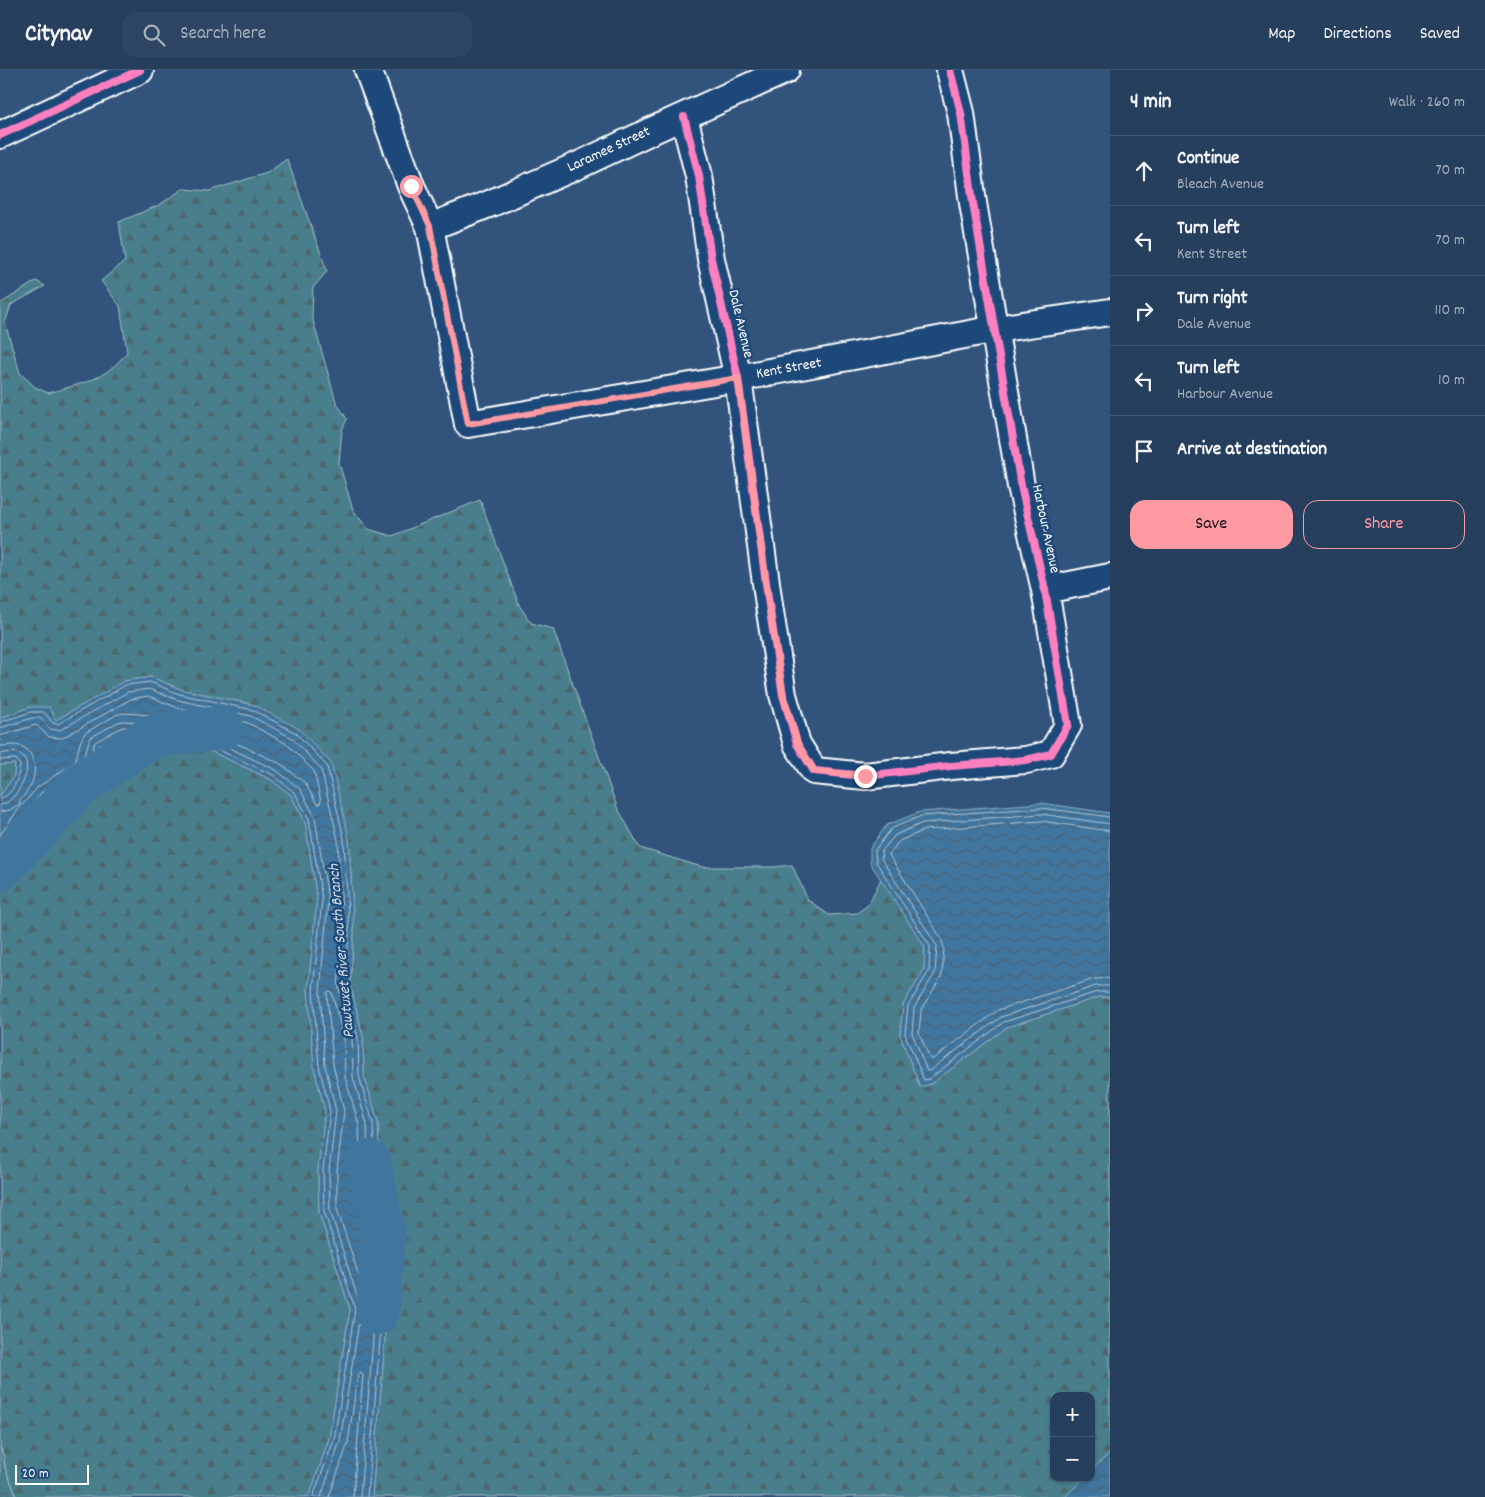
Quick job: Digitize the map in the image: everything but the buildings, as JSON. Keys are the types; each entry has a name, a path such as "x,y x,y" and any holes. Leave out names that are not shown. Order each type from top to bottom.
{"street":[{"path":"0,135 140,70"},
{"path":"368,70 411,186 430,226"},
{"name":"Laramee Street","path":"430,226 537,184 786,70"},
{"name":"Harbour Avenue","path":"814,771 865,776 1026,760 1051,754 1068,725 1045,590 1022,486 973,203 961,113 950,70"},
{"name":"Dale Avenue","path":"684,117 699,176 711,258 738,378 766,586 783,695 798,744 814,771"},
{"name":"Kent Street","path":"430,226 468,424 738,378 996,329 1110,312"},
{"name":"Harbour Avenue","path":"1045,590 1110,578"}],"green space":[{"path":"287,159 327,271 313,288 312,317 336,402 347,419 342,430 339,463 353,510 368,529 392,536 480,500 519,605 531,623 553,629 617,807 640,848 702,867 774,867 792,865 808,900 829,915 857,913 868,905 881,879 925,947 924,970 903,1005 900,1035 920,1087 931,1084 1007,1027 1099,997 1110,997 1110,1453 1095,1467 1095,1392 1050,1392 1050,1482 1080,1482 1065,1497 372,1497 385,1340 378,1122 364,1075 363,1037 350,984 354,934 349,838 255,705 180,689 151,677 125,681 56,720 30,707 0,718 0,304 36,281 45,286 11,305 5,323 20,373 35,387 48,393 92,380 119,362 127,352 120,306 101,281 125,261 119,222 159,205 183,189 209,191 267,173"},
{"path":"123,732 176,735 270,779 291,795 305,821 317,899 308,991 314,1067 325,1111 318,1170 319,1212 350,1309 329,1439 311,1492 306,1497 17,1497 5,1468 4,1457 0,1447 0,866 49,802 91,773 99,745"},
{"path":"15,764 14,776 0,796 0,765"},
{"path":"0,1447 4,1457 5,1468 17,1497 0,1497"}],"water":[{"path":"151,677 180,689 254,705 299,729 331,763 349,838 354,934 350,984 363,1037 364,1075 378,1122 385,1340 372,1497 306,1497 311,1492 329,1439 350,1309 319,1212 318,1170 325,1111 314,1067 308,991 317,899 305,821 291,795 270,779 176,735 123,732 99,745 91,773 49,802 0,866 0,796 14,776 15,764 0,765 0,718 30,707 49,707 56,720 125,681"},
{"path":"1041,803 1110,813 1110,997 1099,997 1007,1027 931,1084 920,1087 900,1035 903,1005 924,970 925,947 870,863 870,848 887,825 920,812"},
{"path":"1110,1453 1110,1497 1065,1497 1080,1482 1095,1482 1095,1467"}],"waterway":[{"name":"Pawtuxet River South Branch","path":"0,869 81,784 152,736 222,728"},
{"name":"Pawtuxet River South Branch","path":"369,1162 384,1234 377,1313"}],"cycle path":[{"path":"0,135 140,70"},
{"path":"684,117 699,176 711,259 738,378 783,695 797,744 814,771 865,776 1026,760 1051,754 1068,725 1045,590 1021,486 973,203 961,113 950,70"}],"route":[{"path":"411,186 430,226 468,424 738,378 783,695 798,744 814,771 865,776"}]}
